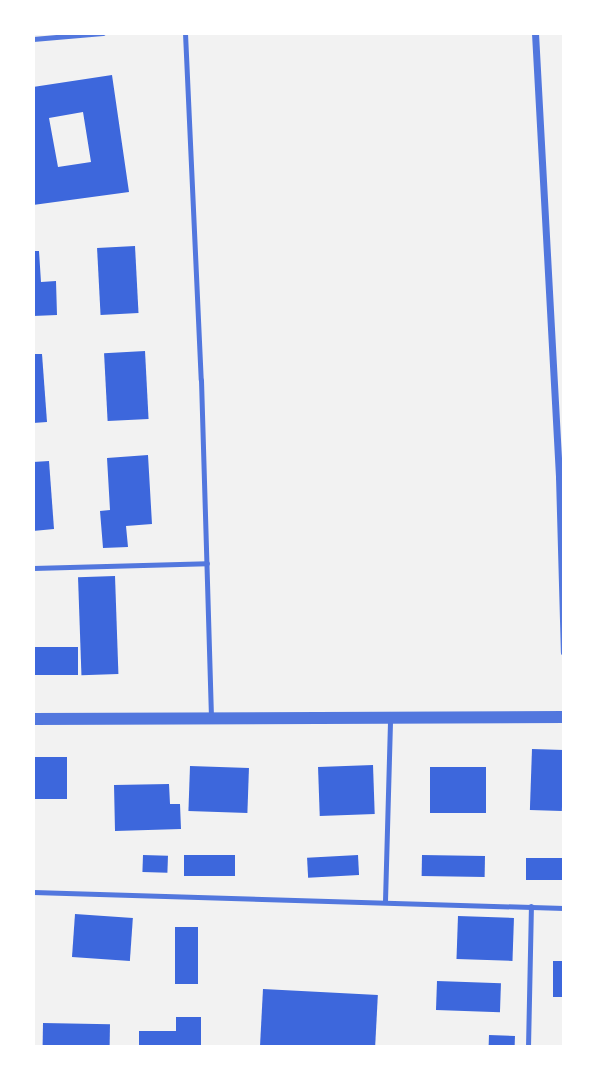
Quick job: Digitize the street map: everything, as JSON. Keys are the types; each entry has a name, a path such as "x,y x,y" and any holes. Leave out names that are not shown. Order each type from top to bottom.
{"street":[{"path":"535,33 559,477 564,652"},
{"path":"33,719 564,717"}],"lane":[{"path":"33,39 103,33"},
{"path":"185,33 211,719"},
{"path":"33,568 207,563"},
{"path":"385,901 390,719"},
{"path":"33,892 564,908"},
{"path":"528,1047 531,906"}],"building":[{"path":"112,75 129,192 33,205 33,87","holes":["83,112 91,162 58,167 49,118"]},
{"path":"135,246 139,313 101,315 97,248"},
{"path":"33,251 39,251 41,282 56,281 57,315 33,316"},
{"path":"145,351 149,419 108,421 104,353"},
{"path":"33,354 42,354 47,422 33,423"},
{"path":"148,455 152,524 126,526 128,547 103,548 100,511 110,510 107,458"},
{"path":"49,461 54,529 33,531 33,462"},
{"path":"115,576 118,674 81,675 78,577"},
{"path":"33,647 78,647 78,675 33,675"},
{"path":"532,749 564,750 562,811 530,810"},
{"path":"33,757 67,757 67,799 33,799"},
{"path":"373,765 375,814 320,816 318,767"},
{"path":"190,766 249,768 247,813 188,811"},
{"path":"430,767 486,767 486,813 430,813"},
{"path":"169,784 170,804 180,804 181,829 115,831 114,785"},
{"path":"143,855 168,856 167,873 142,872"},
{"path":"184,855 235,855 235,876 184,876"},
{"path":"358,855 359,875 308,878 307,858"},
{"path":"422,855 485,856 485,877 422,876"},
{"path":"526,858 564,858 564,880 526,880"},
{"path":"75,914 133,918 130,961 72,957"},
{"path":"458,916 514,918 512,961 456,959"},
{"path":"175,927 198,927 198,984 175,984"},
{"path":"553,961 564,961 564,997 553,997"},
{"path":"437,981 501,983 500,1012 436,1010"},
{"path":"263,989 378,995 375,1047 260,1047"},
{"path":"176,1017 201,1017 201,1047 139,1047 139,1031 176,1031"},
{"path":"43,1023 110,1024 110,1047 43,1047"},
{"path":"489,1035 515,1036 515,1047 489,1047"}]}
